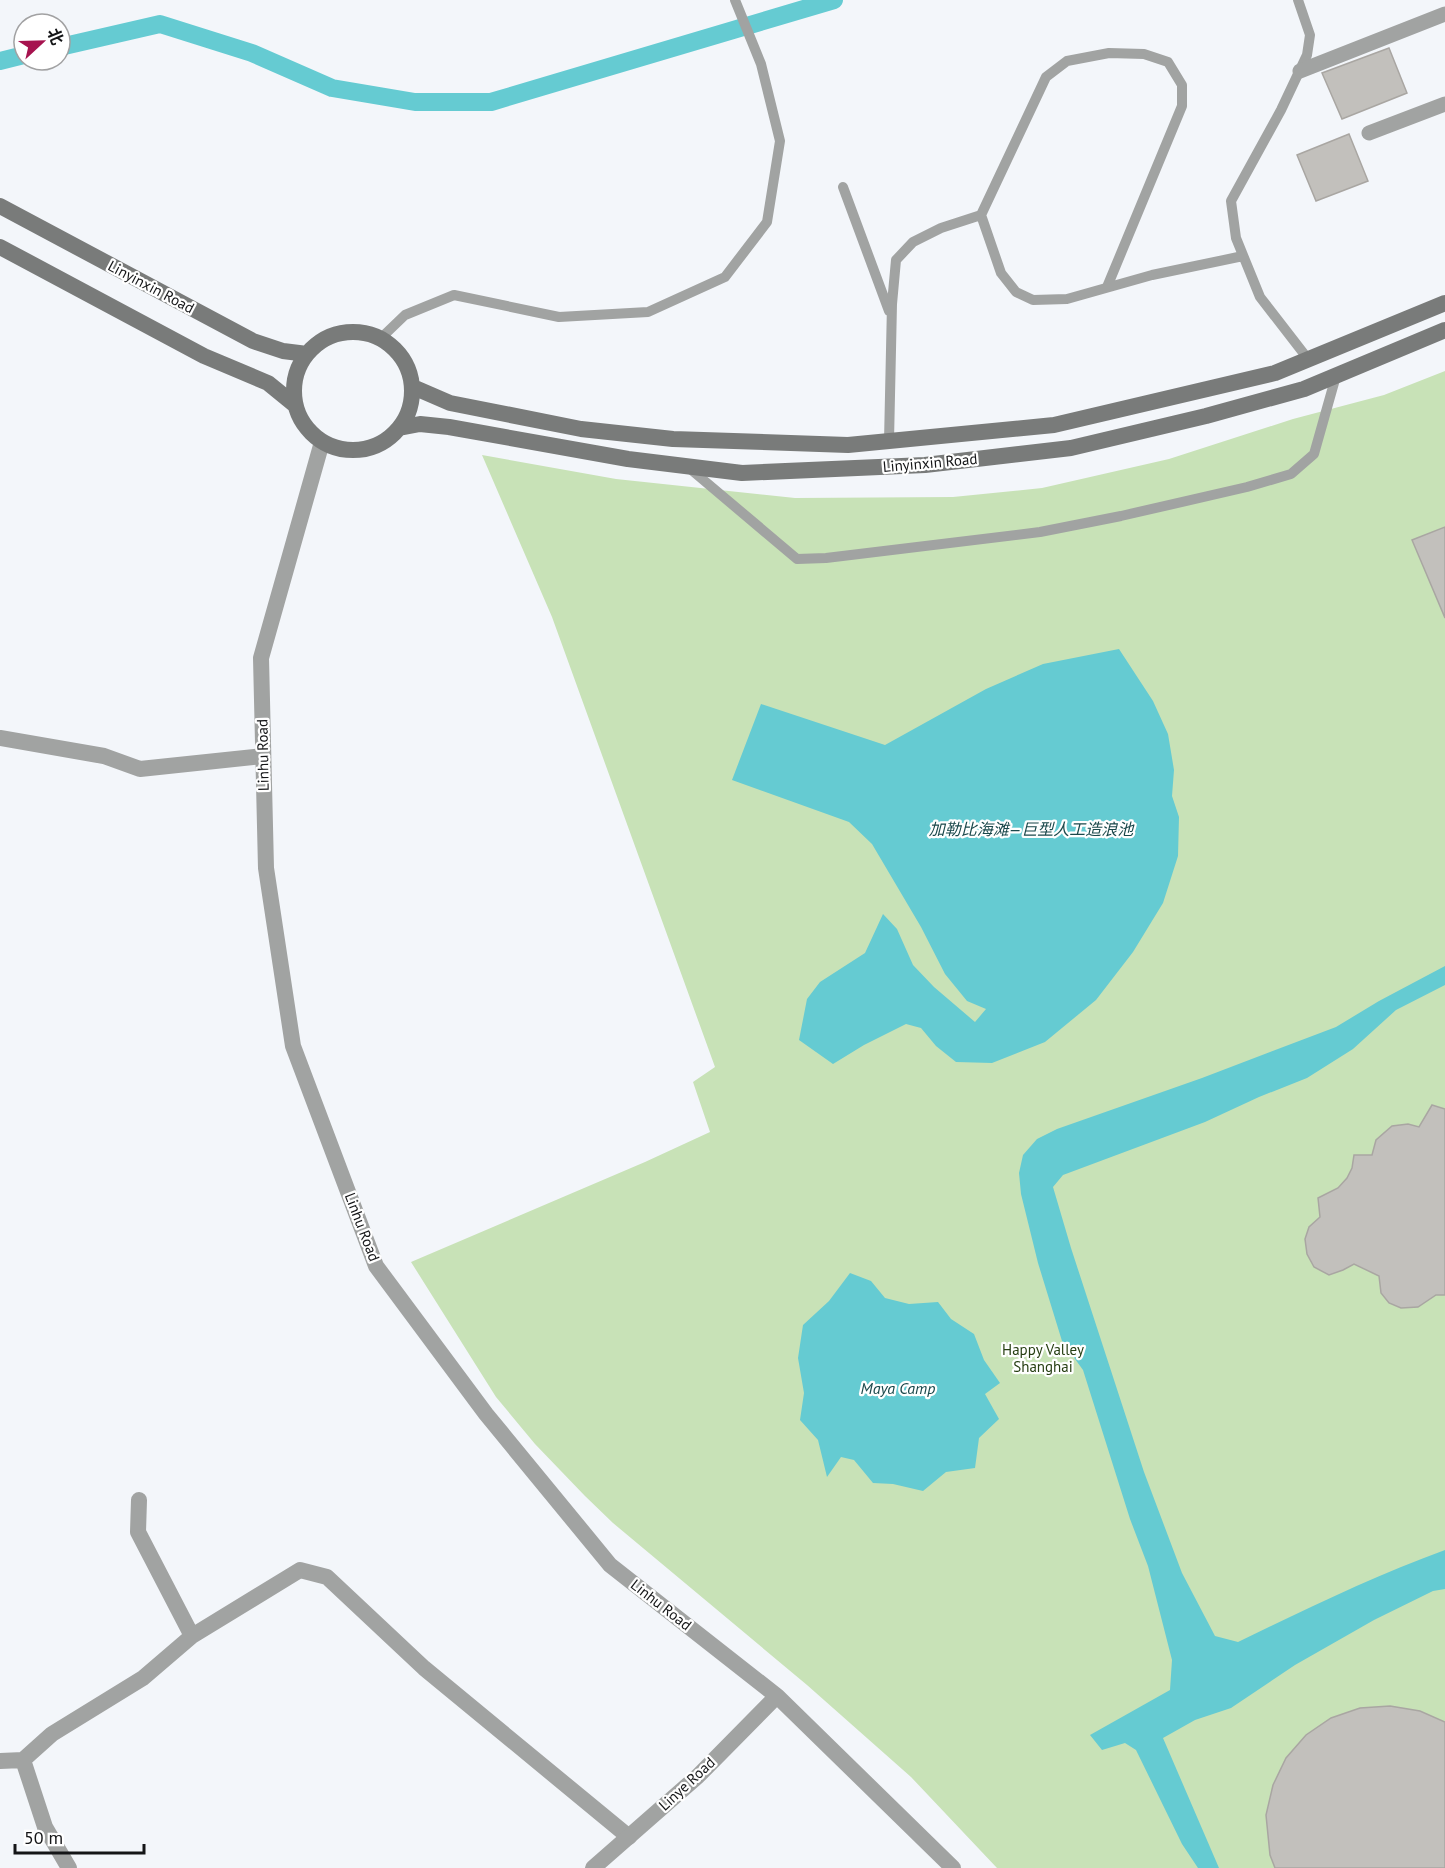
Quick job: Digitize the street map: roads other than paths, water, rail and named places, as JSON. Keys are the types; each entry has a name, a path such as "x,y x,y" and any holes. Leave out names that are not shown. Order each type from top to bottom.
{"main road":[{"name":"Linyinxin Road","path":"0,206 253,341 283,351 307,354"},
{"path":"0,247 204,356 268,383 296,405"},
{"name":"Linyinxin Road","path":"412,387 450,403 581,429 685,439 848,445 1054,425 1275,373 1445,303"},
{"name":"Linyinxin Road","path":"399,428 420,424 449,427 628,459 742,473 925,465 1071,448 1206,416 1304,389 1445,330"},
{"path":"355,331 374,335 380,339 391,345 404,360 412,387 406,417 395,433 379,445 360,450 340,449 322,442 306,429 297,411 293,392 296,373 307,354 318,342 336,334 355,331"}],"street":[{"path":"1300,71 1445,14"},
{"path":"1369,134 1445,104"},
{"name":"Linhu Road","path":"322,442 261,658 266,868 293,1046 376,1266 486,1414 610,1565 777,1696 953,1868"},
{"path":"0,738 104,756 140,769 263,756"},
{"path":"139,1500 138,1532 192,1636"},
{"path":"0,1761 23,1760 52,1734 143,1678 192,1636 300,1570 327,1577 424,1668 629,1837"},
{"name":"Linye Road","path":"593,1868 698,1776 777,1696"},
{"path":"23,1760 45,1827 69,1868"}],"lane":[{"path":"380,339 405,315 454,295 559,316 648,312 724,277 767,222 780,141 761,64 735,0"},
{"path":"1298,0 1310,35 1307,56 1281,110 1230,201 1236,238 1260,297 1308,359"},
{"path":"1107,287 1182,106 1182,84 1168,62 1144,54 1108,53 1067,61 1046,77 981,215 1001,273 1016,292 1033,300 1067,299 1152,275 1243,256"},
{"path":"843,187 891,318"},
{"path":"890,441 891,318 896,260 913,242 941,228 981,215"},
{"path":"687,466 796,559 825,558 1040,532 1247,487 1291,474 1314,454 1336,376"}],"water":[{"name":"加勒比海滩—巨型人工造浪池","path":"1119,649 1153,701 1168,734 1174,770 1172,796 1179,817 1178,856 1163,903 1133,952 1096,1000 1045,1042 992,1063 956,1062 936,1046 921,1028 906,1024 833,1064 799,1040 807,999 820,982 865,953 883,914 897,929 913,965 934,987 975,1022 986,1009 967,1001 945,974 921,927 872,844 849,822 732,780 761,704 885,745 986,689 1043,664"},
{"path":"1445,966 1445,985 1396,1010 1353,1049 1307,1078 1205,1122 1063,1175 1053,1187 1144,1472 1182,1573 1215,1636 1238,1642 1366,1582 1445,1550 1445,1589 1433,1591 1374,1620 1295,1665 1231,1708 1195,1720 1163,1738 1219,1868 1198,1868 1182,1844 1136,1750 1125,1743 1102,1750 1090,1735 1170,1690 1172,1660 1148,1566 1130,1519 1083,1370 1062,1341 1038,1263 1021,1194 1019,1173 1023,1155 1037,1139 1057,1129 1202,1078 1336,1027"},
{"name":"Maya Camp","path":"850,1273 871,1281 885,1298 909,1304 938,1302 951,1319 974,1334 984,1360 1000,1383 985,1394 999,1419 979,1438 975,1468 946,1472 923,1491 893,1484 873,1483 854,1460 841,1457 827,1477 818,1440 800,1420 804,1393 798,1358 803,1325 829,1301"}],"waterway":[{"path":"72,44 160,24 252,53 332,88 415,102 491,102 834,0"},
{"path":"0,61 12,58"}],"park label":[{"name":"Happy Valley Shanghai","path":"1043,1358"}]}
